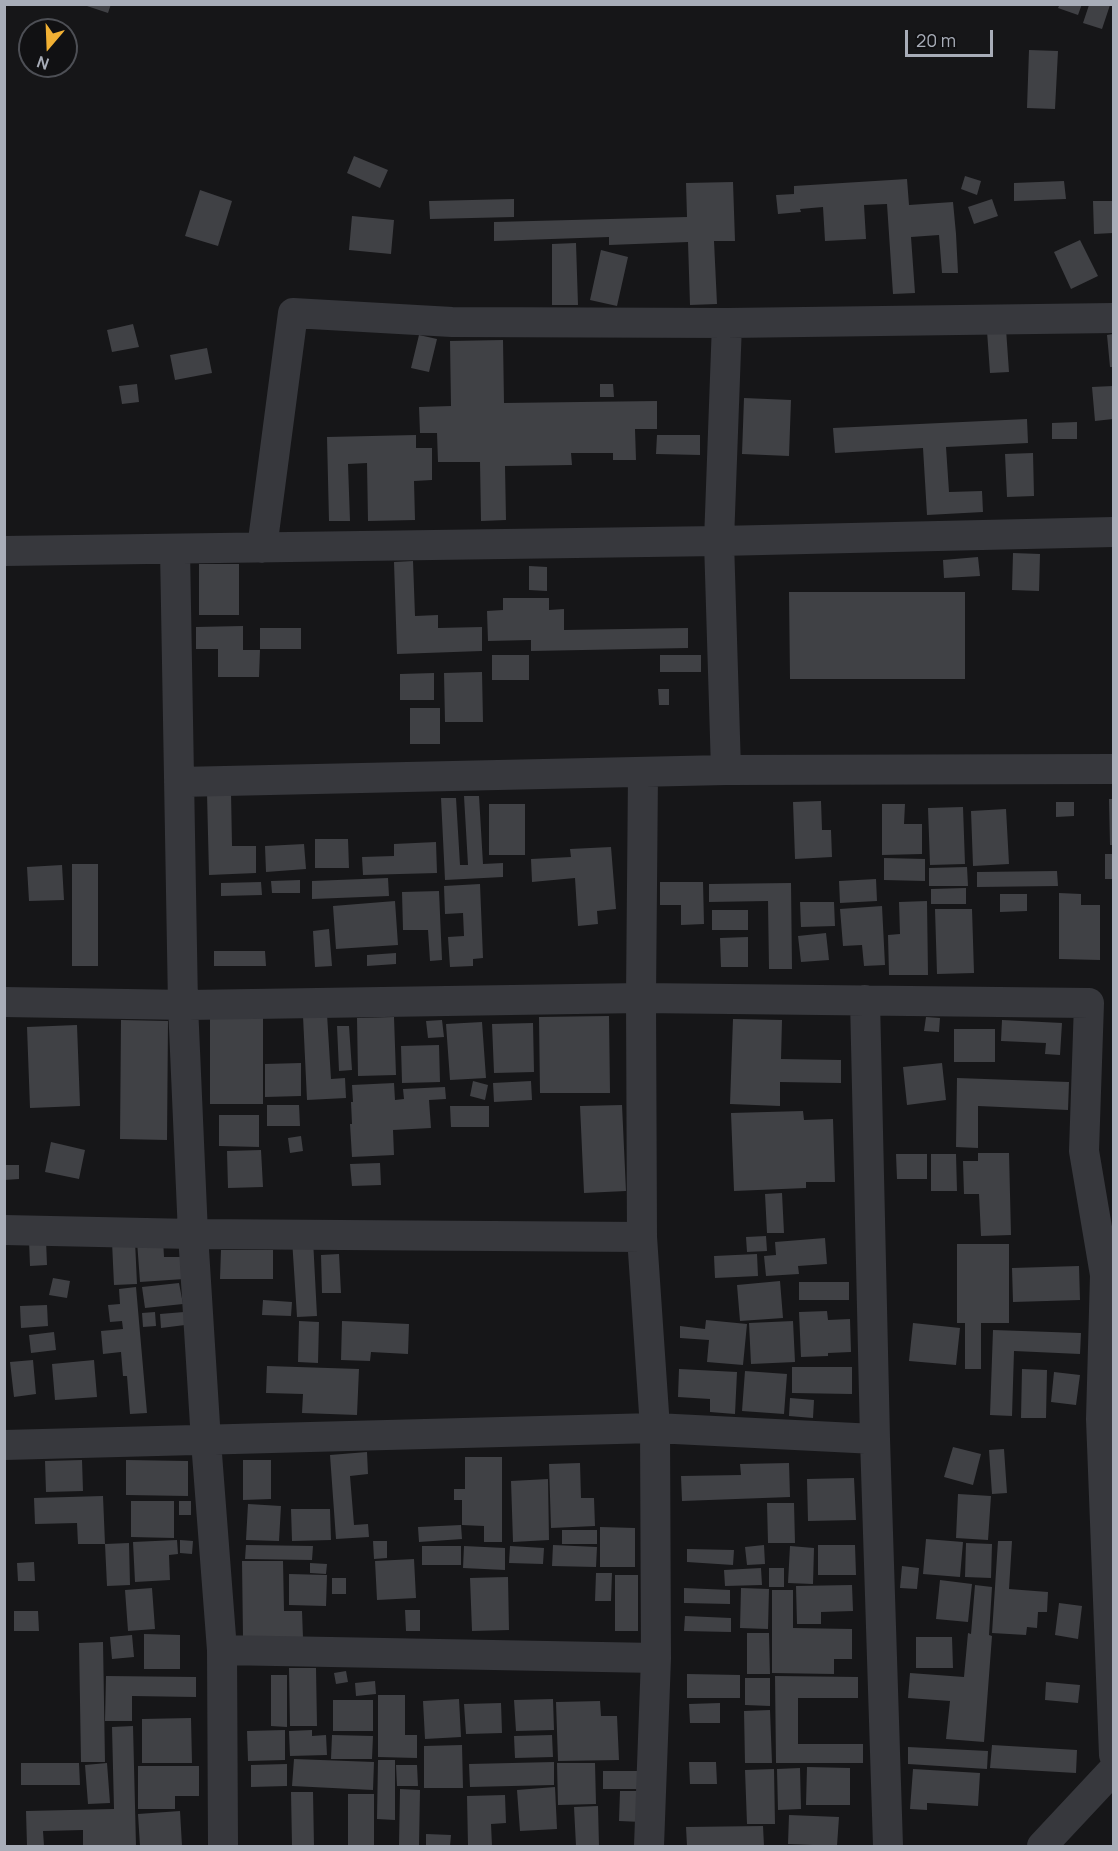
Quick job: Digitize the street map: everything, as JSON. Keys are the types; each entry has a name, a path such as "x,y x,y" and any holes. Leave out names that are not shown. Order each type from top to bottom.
{"street":[{"path":"262,548 292,313 452,322 727,323 1113,318"},
{"path":"726,770 718,541 727,323"},
{"path":"4,551 718,541 1113,532"},
{"path":"175,549 183,1005 193,1234 222,1650 223,1846"},
{"path":"179,782 726,770 1113,769"},
{"path":"643,773 640,998 642,1237 655,1428 656,1658 649,1846"},
{"path":"4,1002 183,1005 640,998 1101,1001 1084,1151 1105,1275 1101,1419 1113,1755"},
{"path":"866,1000 875,1439 888,1846"},
{"path":"1084,1151 1113,1175"},
{"path":"4,1230 193,1234 642,1237"},
{"path":"4,1445 655,1428 875,1439"},
{"path":"222,1650 656,1658"},
{"path":"1042,1846 1113,1770"}],"building":[{"path":"81,4 111,4 108,13"},
{"path":"1060,4 1082,4 1078,15 1058,8"},
{"path":"1089,5 1110,5 1102,29 1083,23"},
{"path":"1029,50 1058,51 1055,109 1027,108"},
{"path":"354,156 388,170 380,188 347,173"},
{"path":"965,176 981,181 977,195 961,189"},
{"path":"907,179 909,205 953,202 956,234 958,273 942,273 939,235 911,237 915,293 893,294 887,204 864,205 866,239 825,241 823,207 778,214 776,195 794,194 794,186"},
{"path":"1064,181 1066,199 1014,201 1014,183"},
{"path":"733,182 735,241 714,241 717,304 690,305 688,242 609,245 609,237 494,241 494,222 687,217 686,183"},
{"path":"200,190 232,201 218,246 185,236"},
{"path":"514,199 514,217 430,219 429,201"},
{"path":"992,199 998,216 974,224 968,207"},
{"path":"1093,201 1113,201 1113,233 1094,234"},
{"path":"352,216 394,220 391,254 349,250"},
{"path":"1080,240 1098,276 1071,289 1054,252"},
{"path":"576,243 578,305 552,305 552,244"},
{"path":"601,250 628,257 617,306 590,300"},
{"path":"133,324 139,347 112,352 107,330"},
{"path":"1006,329 1009,372 990,373 987,331"},
{"path":"1113,334 1113,367 1110,367 1107,335"},
{"path":"419,335 437,339 429,372 411,368"},
{"path":"503,340 504,403 657,401 657,429 635,429 636,460 613,460 613,453 571,453 572,465 505,466 506,520 481,521 480,462 438,462 437,433 420,433 419,407 451,406 450,341"},
{"path":"207,348 212,373 175,380 170,355"},
{"path":"137,384 139,402 122,404 119,386"},
{"path":"600,384 613,384 614,397 600,397"},
{"path":"1113,386 1113,419 1095,421 1092,387"},
{"path":"744,398 791,400 789,456 742,454"},
{"path":"1027,419 1028,443 946,447 949,492 982,491 983,512 927,515 923,448 835,453 833,428"},
{"path":"1077,422 1077,439 1052,439 1052,423"},
{"path":"416,435 416,448 432,448 432,480 414,481 415,520 368,521 367,463 348,464 350,521 329,521 327,437"},
{"path":"657,435 700,435 700,455 656,454"},
{"path":"1033,453 1034,496 1007,497 1005,454"},
{"path":"1013,553 1040,554 1039,591 1012,590"},
{"path":"978,557 980,576 944,578 943,560"},
{"path":"413,561 415,616 438,615 438,628 482,627 482,651 397,654 394,562"},
{"path":"199,564 239,564 239,615 199,615"},
{"path":"529,566 547,567 547,591 529,590"},
{"path":"789,592 965,592 965,679 790,679"},
{"path":"503,598 549,598 549,610 564,609 564,630 688,628 688,648 531,651 531,640 488,641 487,611 503,610"},
{"path":"243,626 243,650 260,650 259,677 218,677 218,649 196,649 196,627"},
{"path":"260,628 301,628 301,649 260,649"},
{"path":"492,655 529,655 529,680 492,680"},
{"path":"660,655 701,655 701,672 660,672"},
{"path":"482,672 483,722 445,722 444,673"},
{"path":"434,673 434,700 400,700 400,674"},
{"path":"658,689 669,689 669,705 659,705"},
{"path":"410,708 440,708 440,744 410,744"},
{"path":"231,792 232,846 256,846 256,873 209,875 207,793"},
{"path":"464,796 479,796 483,864 503,863 503,877 445,880 441,798 456,798 460,865 468,865"},
{"path":"1109,799 1113,799 1113,845 1110,845"},
{"path":"821,801 822,830 831,830 832,857 795,859 793,802"},
{"path":"1056,802 1074,802 1074,816 1056,817"},
{"path":"489,804 525,804 525,855 489,855"},
{"path":"882,804 905,804 904,824 922,824 922,854 882,855"},
{"path":"963,807 965,864 930,865 928,808"},
{"path":"1006,809 1009,864 973,866 971,811"},
{"path":"315,839 348,839 349,868 315,868"},
{"path":"436,842 437,873 363,875 362,857 394,856 394,844"},
{"path":"304,844 306,869 266,872 265,846"},
{"path":"611,847 616,909 597,911 598,924 578,926 575,878 532,882 531,859 571,857 570,849"},
{"path":"1105,854 1113,854 1113,879 1105,879"},
{"path":"884,858 925,859 925,881 884,880"},
{"path":"72,864 98,864 98,966 72,966"},
{"path":"62,865 64,900 29,901 27,867"},
{"path":"967,867 968,886 929,886 929,868"},
{"path":"1057,871 1058,886 977,887 977,872"},
{"path":"388,878 389,896 312,899 312,881"},
{"path":"876,879 877,901 840,903 839,881"},
{"path":"300,880 300,893 272,893 271,881"},
{"path":"261,882 262,895 221,896 221,883"},
{"path":"660,882 703,882 704,924 681,925 681,905 660,905"},
{"path":"791,883 792,969 769,969 768,901 709,902 709,884"},
{"path":"480,884 483,958 473,959 473,966 450,967 448,937 464,936 463,913 445,914 444,886"},
{"path":"966,888 966,904 931,904 931,889"},
{"path":"439,891 442,960 430,961 428,930 403,930 402,892"},
{"path":"1059,893 1081,894 1081,905 1100,905 1100,960 1059,959"},
{"path":"1000,894 1027,894 1027,911 1000,912"},
{"path":"395,901 398,945 336,949 333,906"},
{"path":"927,901 928,975 889,975 888,935 900,934 899,902"},
{"path":"800,902 834,902 835,926 801,927"},
{"path":"882,906 885,965 864,966 862,945 843,946 840,909"},
{"path":"935,909 972,909 974,973 937,974"},
{"path":"712,910 748,910 748,930 712,930"},
{"path":"329,929 332,966 315,967 313,931"},
{"path":"826,933 829,960 801,962 798,936"},
{"path":"748,937 748,967 721,967 720,938"},
{"path":"214,951 265,951 266,966 214,966"},
{"path":"396,953 396,964 367,966 367,955"},
{"path":"327,1014 331,1079 345,1078 346,1098 307,1100 303,1016"},
{"path":"609,1016 610,1093 540,1093 539,1017"},
{"path":"210,1017 263,1018 263,1104 210,1104"},
{"path":"394,1017 396,1075 358,1076 357,1018"},
{"path":"926,1017 940,1018 939,1032 924,1031"},
{"path":"733,1019 782,1020 781,1059 841,1060 841,1083 780,1082 780,1106 730,1104"},
{"path":"121,1020 168,1021 167,1140 120,1139"},
{"path":"442,1020 444,1037 428,1038 426,1021"},
{"path":"1002,1020 1062,1023 1060,1055 1045,1054 1046,1043 1001,1041"},
{"path":"482,1022 486,1078 450,1080 446,1024"},
{"path":"533,1023 534,1072 494,1073 492,1024"},
{"path":"77,1025 80,1106 30,1108 27,1027"},
{"path":"337,1026 349,1026 352,1070 339,1071"},
{"path":"954,1029 995,1029 995,1062 954,1062"},
{"path":"439,1045 440,1082 402,1083 401,1046"},
{"path":"301,1063 301,1096 265,1097 265,1064"},
{"path":"942,1063 946,1100 907,1105 903,1067"},
{"path":"957,1078 1069,1082 1068,1110 978,1106 978,1148 956,1147"},
{"path":"473,1081 488,1085 485,1100 470,1096"},
{"path":"531,1081 532,1100 494,1102 493,1083"},
{"path":"394,1083 395,1100 404,1099 403,1089 445,1087 446,1099 429,1100 431,1128 393,1130 394,1155 352,1157 350,1124 352,1124 352,1085"},
{"path":"267,1105 299,1105 300,1126 267,1126"},
{"path":"622,1105 626,1191 584,1193 580,1106"},
{"path":"450,1106 489,1106 489,1127 451,1127"},
{"path":"803,1111 804,1120 833,1119 835,1182 806,1182 806,1188 734,1191 731,1113"},
{"path":"219,1115 259,1115 259,1147 219,1146"},
{"path":"301,1136 303,1151 290,1153 288,1138"},
{"path":"51,1142 85,1150 79,1179 45,1172"},
{"path":"261,1150 263,1187 228,1188 227,1151"},
{"path":"978,1153 1009,1153 1011,1235 981,1236 979,1194 964,1194 963,1161 978,1161"},
{"path":"896,1154 927,1154 927,1179 897,1179"},
{"path":"931,1154 956,1154 957,1191 931,1191"},
{"path":"380,1163 381,1185 352,1186 350,1164"},
{"path":"4,1165 19,1165 19,1179 4,1180"},
{"path":"782,1193 784,1233 767,1233 765,1194"},
{"path":"766,1236 767,1251 747,1252 746,1237"},
{"path":"825,1238 827,1264 798,1266 799,1274 766,1276 764,1256 776,1255 775,1242"},
{"path":"163,1239 164,1257 182,1257 184,1279 140,1282 137,1241"},
{"path":"292,1239 313,1239 317,1316 297,1317"},
{"path":"29,1240 46,1240 47,1265 30,1266"},
{"path":"135,1241 137,1284 114,1285 112,1242"},
{"path":"957,1244 1009,1244 1009,1323 981,1323 981,1369 965,1369 965,1323 957,1323"},
{"path":"221,1250 273,1250 273,1279 220,1279"},
{"path":"339,1254 341,1293 322,1293 321,1255"},
{"path":"757,1254 758,1276 715,1278 714,1256"},
{"path":"1079,1266 1080,1300 1013,1302 1012,1268"},
{"path":"53,1278 70,1281 67,1298 49,1295"},
{"path":"780,1281 783,1318 740,1321 737,1285"},
{"path":"799,1282 849,1282 849,1300 799,1300"},
{"path":"179,1283 183,1304 145,1308 142,1287"},
{"path":"136,1287 147,1413 130,1414 127,1376 123,1376 121,1352 103,1354 101,1331 123,1329 122,1321 110,1322 108,1305 120,1304 119,1289"},
{"path":"263,1300 292,1302 291,1316 262,1315"},
{"path":"47,1305 48,1326 21,1328 20,1306"},
{"path":"827,1311 828,1320 850,1319 851,1352 801,1357 799,1312"},
{"path":"155,1312 156,1326 143,1327 142,1313"},
{"path":"184,1312 185,1325 161,1328 160,1314"},
{"path":"706,1320 747,1324 743,1365 707,1362 709,1340 680,1338 680,1326 705,1329"},
{"path":"299,1321 319,1322 318,1363 298,1362"},
{"path":"342,1321 409,1324 408,1354 371,1352 370,1361 341,1360"},
{"path":"793,1321 795,1362 751,1364 749,1323"},
{"path":"913,1323 960,1328 956,1365 909,1361"},
{"path":"993,1330 1081,1333 1080,1354 1014,1351 1012,1416 990,1415"},
{"path":"54,1332 56,1350 31,1353 29,1335"},
{"path":"33,1360 36,1394 14,1397 10,1362"},
{"path":"94,1360 97,1397 55,1400 52,1364"},
{"path":"267,1366 359,1369 357,1415 302,1413 303,1394 266,1393"},
{"path":"792,1367 852,1367 852,1394 792,1393"},
{"path":"679,1369 737,1372 735,1414 710,1412 710,1399 678,1397"},
{"path":"1022,1369 1047,1370 1046,1418 1021,1418"},
{"path":"745,1371 787,1374 784,1414 742,1411"},
{"path":"1054,1372 1080,1375 1076,1405 1051,1402"},
{"path":"790,1398 814,1400 813,1418 789,1416"},
{"path":"953,1447 981,1454 973,1485 944,1477"},
{"path":"1004,1449 1007,1493 992,1494 989,1450"},
{"path":"367,1452 368,1474 350,1476 354,1525 368,1524 369,1537 336,1539 330,1455"},
{"path":"465,1457 502,1457 502,1542 484,1542 484,1526 462,1525 462,1500 454,1500 454,1489 465,1489"},
{"path":"82,1460 83,1491 46,1492 45,1461"},
{"path":"126,1460 188,1461 188,1496 126,1495"},
{"path":"243,1460 271,1460 271,1499 243,1500"},
{"path":"580,1463 581,1498 594,1498 595,1526 551,1528 549,1464"},
{"path":"789,1463 790,1497 682,1501 681,1476 741,1475 740,1464"},
{"path":"854,1478 856,1520 808,1521 807,1479"},
{"path":"548,1479 549,1540 513,1542 511,1481"},
{"path":"958,1494 991,1496 988,1540 956,1538"},
{"path":"103,1496 105,1544 78,1544 77,1523 35,1524 34,1498"},
{"path":"131,1501 174,1501 174,1538 131,1537"},
{"path":"179,1501 191,1501 191,1515 179,1515"},
{"path":"767,1503 794,1503 795,1543 768,1543"},
{"path":"248,1504 281,1506 279,1541 246,1540"},
{"path":"291,1509 330,1509 331,1540 292,1541"},
{"path":"461,1525 462,1539 419,1542 418,1527"},
{"path":"600,1527 635,1528 635,1567 600,1567"},
{"path":"562,1530 597,1530 597,1544 562,1544"},
{"path":"926,1539 963,1542 960,1577 923,1574"},
{"path":"177,1540 178,1554 169,1555 170,1580 135,1582 133,1542"},
{"path":"180,1540 193,1541 192,1554 180,1553"},
{"path":"373,1541 387,1541 387,1558 374,1559"},
{"path":"998,1541 1012,1541 1009,1589 1048,1592 1047,1612 1038,1612 1037,1628 1027,1627 1026,1635 992,1633"},
{"path":"129,1543 130,1585 107,1586 105,1544"},
{"path":"966,1543 992,1544 991,1578 965,1577"},
{"path":"246,1545 313,1546 312,1560 245,1559"},
{"path":"553,1545 597,1547 596,1567 552,1566"},
{"path":"764,1545 765,1564 747,1565 745,1547"},
{"path":"818,1545 855,1545 856,1575 818,1575"},
{"path":"422,1546 461,1546 461,1565 422,1565"},
{"path":"464,1546 505,1548 505,1570 463,1568"},
{"path":"510,1546 544,1548 543,1564 509,1563"},
{"path":"790,1546 814,1548 813,1584 788,1583"},
{"path":"687,1549 734,1550 733,1565 687,1562"},
{"path":"414,1559 416,1598 377,1600 375,1561"},
{"path":"242,1561 283,1561 284,1611 302,1611 303,1638 243,1638"},
{"path":"34,1562 35,1581 18,1581 17,1563"},
{"path":"310,1563 327,1564 326,1574 310,1573"},
{"path":"902,1566 919,1568 917,1589 900,1588"},
{"path":"761,1568 762,1585 725,1586 724,1570"},
{"path":"769,1568 784,1568 784,1587 769,1587"},
{"path":"596,1573 612,1573 611,1601 595,1601"},
{"path":"289,1574 327,1575 326,1606 289,1605"},
{"path":"615,1575 638,1575 638,1631 615,1631"},
{"path":"508,1577 509,1630 472,1631 470,1578"},
{"path":"332,1578 346,1578 346,1594 332,1594"},
{"path":"940,1580 972,1584 968,1622 936,1619"},
{"path":"852,1585 853,1611 821,1612 821,1624 797,1624 796,1586"},
{"path":"975,1585 992,1587 989,1635 992,1636 984,1742 946,1739 950,1701 908,1698 910,1673 964,1677 968,1633 971,1634"},
{"path":"152,1588 155,1629 128,1631 125,1590"},
{"path":"684,1588 730,1590 730,1604 684,1603"},
{"path":"741,1588 769,1589 768,1629 740,1628"},
{"path":"772,1590 793,1590 793,1628 852,1629 852,1659 834,1659 834,1674 772,1673"},
{"path":"1059,1603 1082,1606 1078,1639 1055,1635"},
{"path":"405,1610 420,1610 420,1631 406,1631"},
{"path":"14,1611 38,1611 39,1631 14,1631"},
{"path":"685,1616 731,1618 731,1632 684,1631"},
{"path":"747,1633 769,1633 770,1674 747,1674"},
{"path":"144,1634 180,1635 180,1669 144,1669"},
{"path":"132,1635 134,1657 112,1659 110,1637"},
{"path":"916,1637 952,1637 953,1668 916,1668"},
{"path":"103,1642 105,1762 81,1762 79,1643"},
{"path":"289,1668 316,1668 317,1726 290,1726"},
{"path":"346,1671 348,1682 336,1684 334,1673"},
{"path":"687,1674 740,1675 740,1698 687,1698"},
{"path":"271,1675 287,1675 287,1727 271,1726"},
{"path":"106,1676 196,1677 196,1697 132,1696 132,1721 105,1721"},
{"path":"775,1676 858,1677 858,1698 798,1698 798,1744 863,1744 863,1763 776,1763"},
{"path":"745,1678 770,1678 770,1706 745,1705"},
{"path":"375,1681 376,1694 356,1696 355,1683"},
{"path":"1046,1682 1080,1685 1078,1703 1045,1700"},
{"path":"378,1695 405,1695 405,1735 417,1735 417,1758 378,1757"},
{"path":"459,1699 461,1737 425,1739 423,1701"},
{"path":"553,1699 554,1730 516,1731 514,1700"},
{"path":"333,1700 373,1700 373,1731 333,1731"},
{"path":"600,1701 601,1716 617,1716 619,1760 558,1761 556,1702"},
{"path":"501,1703 502,1733 466,1734 464,1704"},
{"path":"720,1703 720,1723 690,1723 689,1704"},
{"path":"770,1710 772,1763 745,1763 744,1711"},
{"path":"191,1718 192,1763 142,1763 142,1719"},
{"path":"133,1726 136,1846 83,1846 83,1830 43,1831 44,1846 27,1846 26,1811 114,1809 112,1727"},
{"path":"285,1730 285,1760 248,1761 247,1731"},
{"path":"312,1730 312,1736 326,1735 327,1755 290,1756 289,1731"},
{"path":"332,1735 373,1736 372,1759 331,1759"},
{"path":"552,1735 553,1757 515,1758 514,1736"},
{"path":"462,1745 463,1788 424,1788 424,1746"},
{"path":"992,1745 1077,1750 1076,1773 990,1768"},
{"path":"908,1747 988,1751 987,1769 908,1764"},
{"path":"294,1759 374,1762 373,1790 292,1786"},
{"path":"378,1760 395,1760 395,1820 377,1819"},
{"path":"554,1762 554,1785 470,1787 469,1764"},
{"path":"689,1762 716,1762 717,1784 690,1784"},
{"path":"21,1763 79,1763 80,1785 21,1785"},
{"path":"107,1763 110,1803 88,1804 85,1765"},
{"path":"557,1763 595,1763 596,1804 558,1805"},
{"path":"287,1764 287,1786 251,1787 251,1765"},
{"path":"396,1765 417,1765 418,1786 397,1786"},
{"path":"138,1766 199,1766 199,1796 175,1796 175,1809 138,1809"},
{"path":"807,1767 850,1768 850,1805 806,1805"},
{"path":"800,1768 801,1809 778,1810 777,1769"},
{"path":"774,1769 775,1824 747,1824 745,1770"},
{"path":"913,1769 980,1773 978,1806 927,1803 927,1810 910,1809"},
{"path":"603,1771 641,1771 641,1789 603,1789"},
{"path":"555,1787 557,1829 520,1831 517,1790"},
{"path":"400,1789 420,1790 419,1846 399,1846"},
{"path":"620,1791 642,1791 642,1822 619,1821"},
{"path":"291,1792 313,1792 314,1846 292,1846"},
{"path":"348,1794 374,1794 374,1846 348,1846"},
{"path":"505,1795 506,1823 491,1824 492,1846 468,1846 467,1796"},
{"path":"598,1806 599,1846 576,1846 574,1807"},
{"path":"180,1811 182,1846 140,1846 138,1814"},
{"path":"789,1815 839,1817 837,1846 788,1844"},
{"path":"763,1826 764,1846 687,1846 686,1827"},
{"path":"426,1834 451,1835 450,1846 426,1846"}]}
